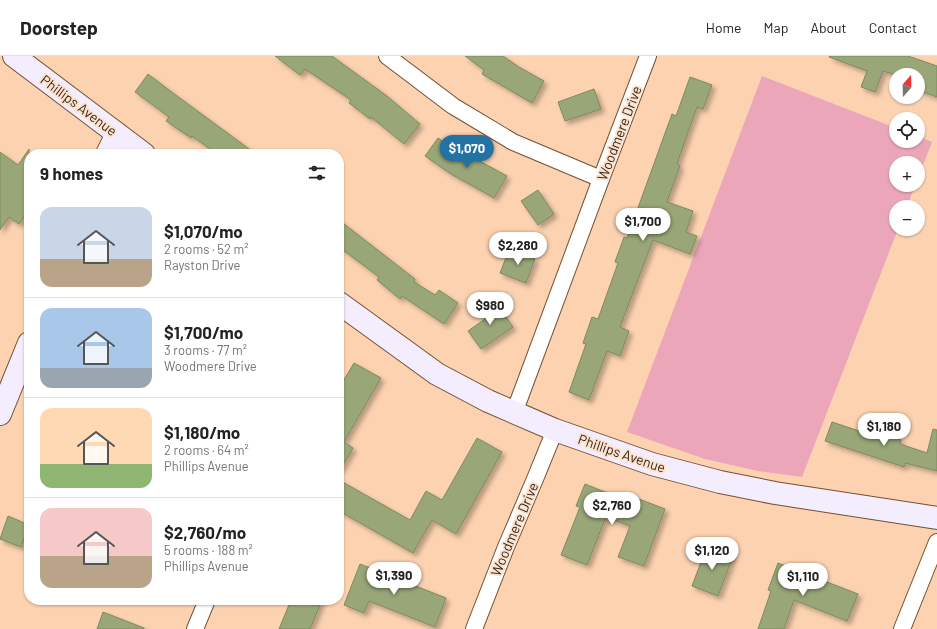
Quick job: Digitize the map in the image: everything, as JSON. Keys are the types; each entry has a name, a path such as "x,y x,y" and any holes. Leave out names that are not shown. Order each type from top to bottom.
{"street":[{"path":"387,56 453,106 513,142 601,179"},
{"name":"Woodmere Drive","path":"514,413 648,56"},
{"name":"Phillips Avenue","path":"24,59 137,149"},
{"path":"110,149 117,134"},
{"name":"Phillips Avenue","path":"344,307 437,374 482,398 555,430 671,470 726,483 775,493 937,518"},
{"path":"0,414 24,355"},
{"name":"Woodmere Drive","path":"474,629 506,547 536,479 555,430"},
{"path":"902,629 937,542"},
{"path":"195,629 205,605"}],"shaded area":[{"path":"762,76 889,125 889,148 925,148 925,139 932,142 925,160 925,156 889,156 889,192 912,192 910,200 889,200 889,236 895,236 802,477 758,471 705,459 627,432"}],"building":[{"path":"275,56 332,56 387,96 420,124 404,144 371,117 370,119 349,103 351,100 305,69 300,75"},
{"path":"465,56 503,56 544,81 532,103 482,74 484,70"},
{"path":"908,56 937,66 937,97 925,93 925,68 889,68 889,73 883,71 875,92 861,87 867,71 829,57"},
{"path":"148,74 249,149 210,149 192,136 191,138 166,121 169,117 135,92"},
{"path":"690,77 712,85 703,109 697,107 677,164 680,166 667,202 693,211 686,232 697,236 690,254 653,240 620,327 629,331 620,356 607,351 589,400 569,392 586,344 583,343 592,317 598,319 618,263 615,262 624,237 627,238 672,114 676,116"},
{"path":"594,89 601,109 565,121 558,102"},
{"path":"438,138 472,162 474,158 507,176 494,198 451,174 425,156"},
{"path":"0,152 18,165 24,156 24,216 19,224 9,217 0,230"},
{"path":"538,190 554,214 538,225 521,201"},
{"path":"344,224 415,279 414,282 435,295 439,290 458,303 444,324 402,296 400,299 377,280 379,277 344,251"},
{"path":"509,250 535,259 526,283 500,273"},
{"path":"494,301 513,327 481,349 468,331 485,319 480,312"},
{"path":"354,363 381,378 344,442 344,380"},
{"path":"832,422 880,438 881,433 901,440 900,444 927,453 933,429 937,430 937,471 905,463 904,467 825,441"},
{"path":"477,438 502,452 456,534 432,520 413,553 344,514 344,483 410,520 426,491 442,500"},
{"path":"344,442 353,448 344,463"},
{"path":"585,484 637,505 639,499 665,509 644,566 618,557 630,526 606,517 587,565 561,555 580,507 576,506"},
{"path":"8,516 24,523 24,539 21,547 0,539"},
{"path":"707,546 733,556 718,596 692,586"},
{"path":"778,563 858,594 847,621 794,600 784,629 758,629 771,591 768,590"},
{"path":"360,564 446,598 435,627 369,601 364,613 344,605"},
{"path":"289,605 320,605 310,629 279,629"},
{"path":"103,612 144,628 144,629 97,629"}]}
